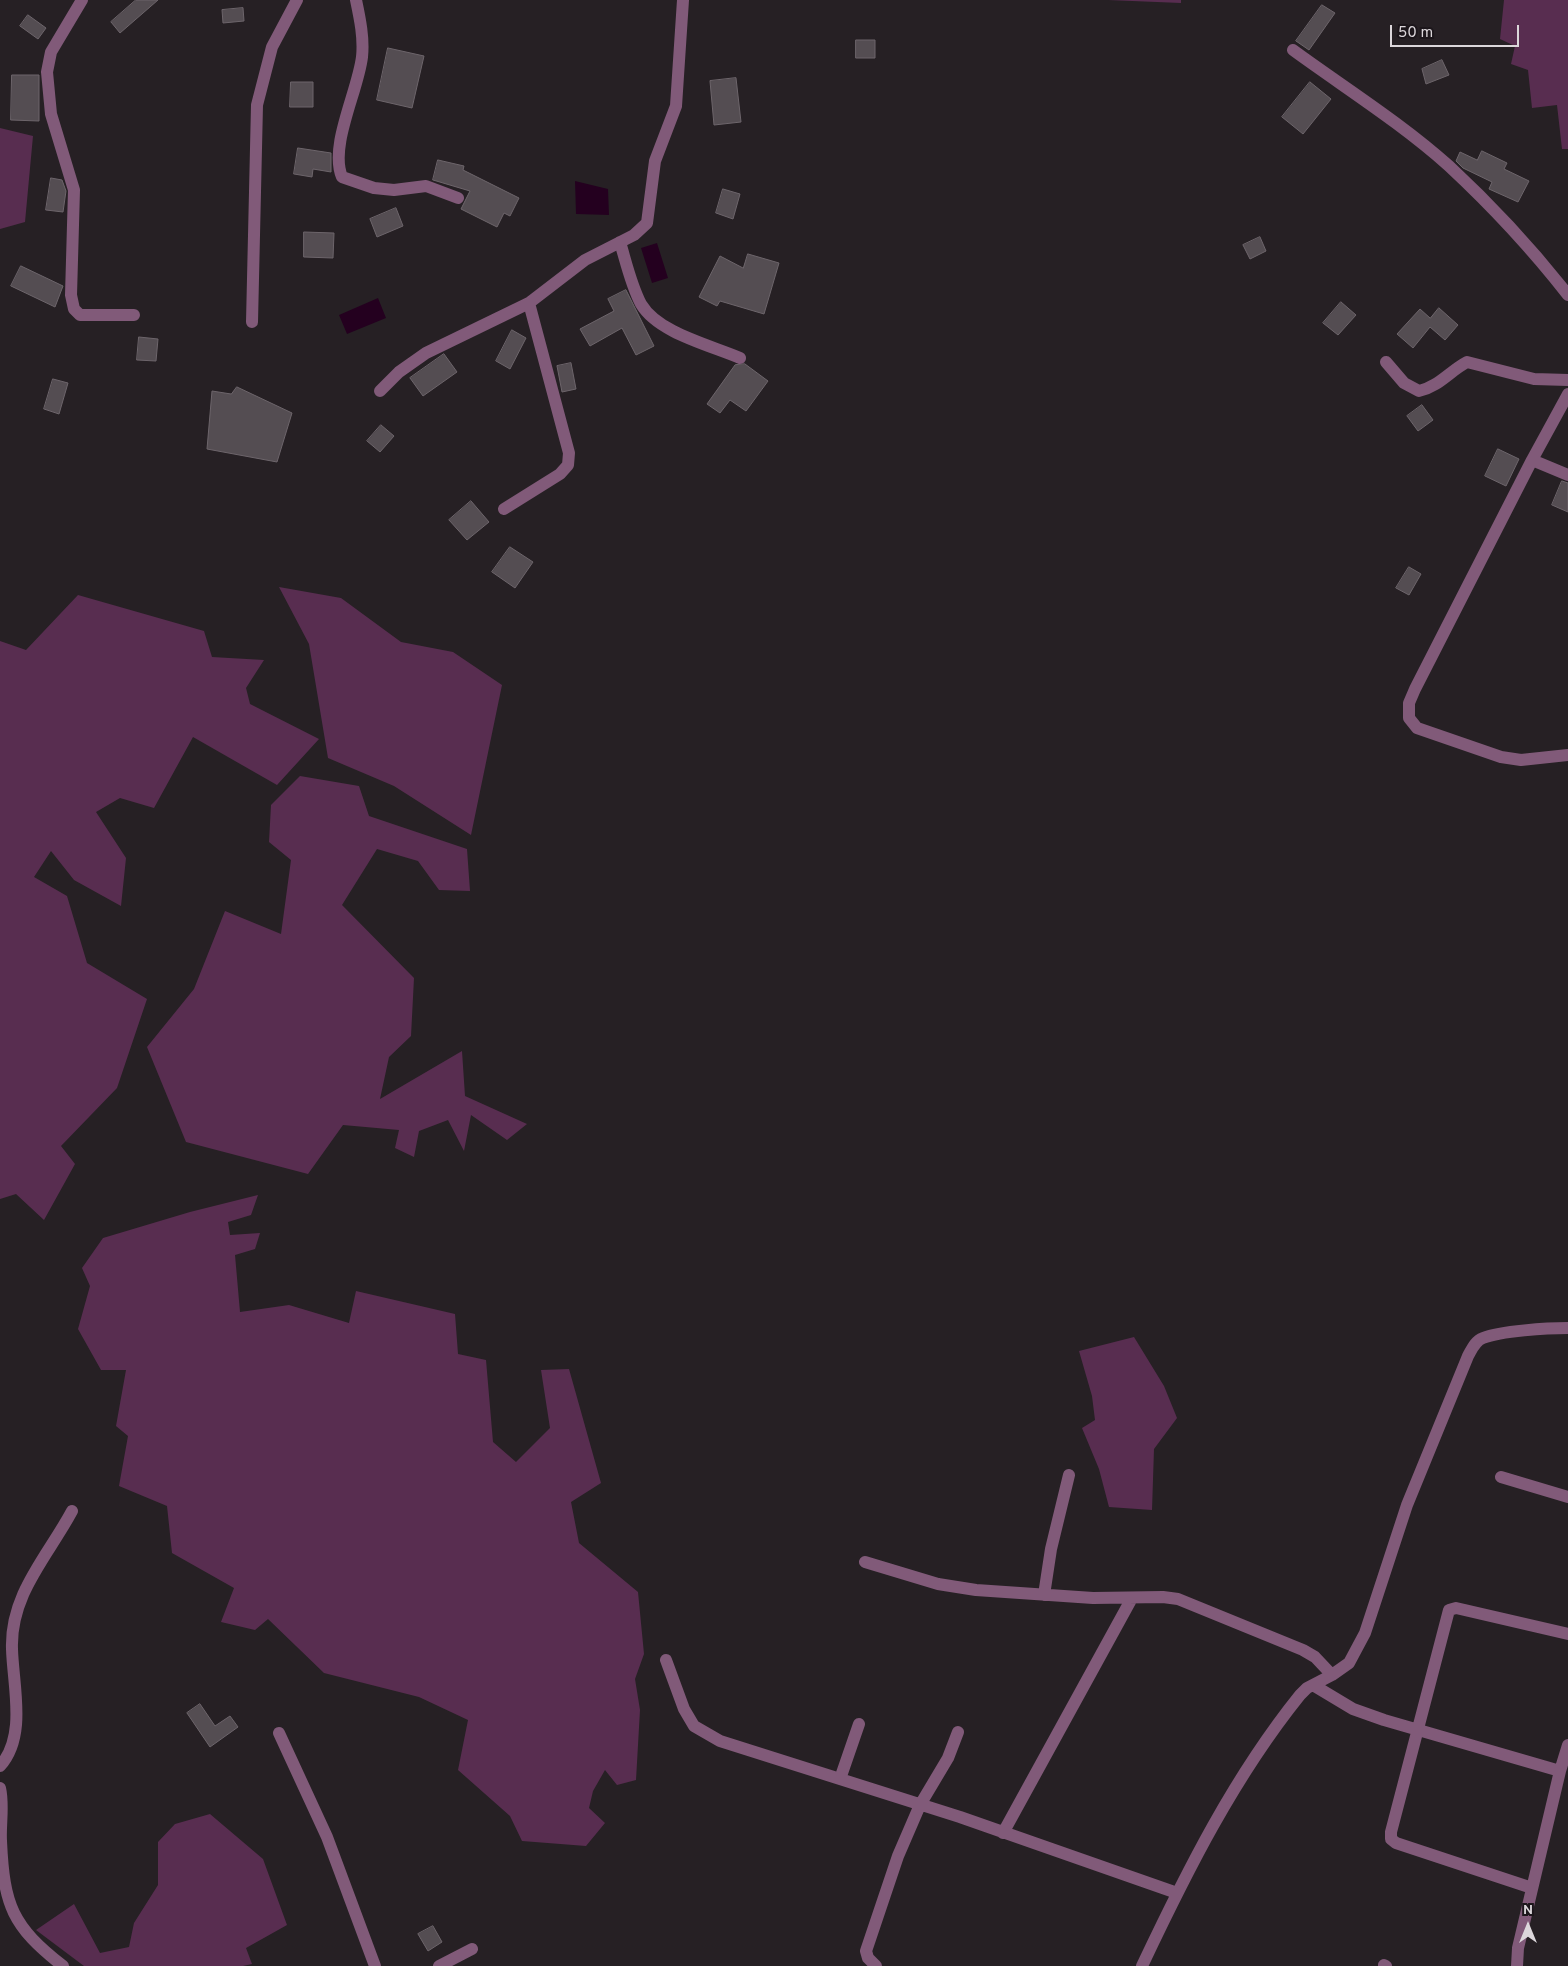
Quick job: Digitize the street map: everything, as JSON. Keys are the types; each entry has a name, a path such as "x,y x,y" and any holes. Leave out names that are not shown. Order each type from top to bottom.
{"street":[{"path":"82,0 51,52 47,72 51,114 74,190 71,295 74,309 80,315 134,315"},
{"path":"252,322 257,105 272,48 297,0"},
{"path":"356,0 363,44 362,60 342,139 338,167 342,177 374,188 394,190 426,186 458,198"},
{"path":"380,391 398,372 426,353 529,303 585,260 634,235 647,223 655,161 676,106 683,0"},
{"path":"1293,50 1398,125 1449,166 1531,248 1568,295"},
{"path":"620,242 637,294 647,312 658,322 678,334 740,358"},
{"path":"504,509 560,474 568,465 569,453 529,303"},
{"path":"1386,362 1404,383 1420,391 1432,388 1467,362 1534,379 1568,380"},
{"path":"1568,394 1532,460 1409,703 1409,718 1417,728 1501,757 1522,760 1568,755"},
{"path":"1532,460 1568,475"},
{"path":"1142,1966 1176,1893 1204,1840 1258,1752 1300,1696 1313,1685 1349,1663 1365,1633 1407,1505 1468,1356 1475,1344 1482,1338 1501,1334 1568,1328"},
{"path":"1044,1595 1051,1548 1070,1475"},
{"path":"1501,1477 1568,1497"},
{"path":"0,1766 9,1756 14,1739 16,1711 12,1648 13,1622 21,1595 72,1511"},
{"path":"865,1562 938,1584 976,1590 1044,1595 1132,1598 1163,1597 1178,1599 1201,1606 1302,1650 1315,1657 1332,1675"},
{"path":"1003,1833 1132,1598"},
{"path":"1532,1888 1391,1840 1391,1832 1449,1610 1456,1608 1568,1634"},
{"path":"666,1660 684,1708 694,1726 720,1741 920,1805 1176,1893"},
{"path":"1313,1685 1353,1709 1560,1772"},
{"path":"840,1779 859,1724"},
{"path":"876,1966 868,1958 866,1951 898,1856 920,1805 948,1758 958,1732"},
{"path":"279,1733 327,1837 375,1966"},
{"path":"1517,1966 1518,1948 1568,1745"},
{"path":"0,1788 1,1842 5,1886 12,1912 25,1931 63,1966"},
{"path":"439,1966 472,1949"}],"shaded area":[{"path":"1108,0 1181,0 1181,3"},
{"path":"1504,0 1568,0 1568,149 1562,149 1557,105 1532,108 1528,70 1511,64 1515,46 1500,39"},
{"path":"0,128 33,136 25,222 0,229"},
{"path":"575,181 608,189 609,215 576,214"},
{"path":"657,243 668,278 652,283 641,248"},
{"path":"378,298 386,318 347,334 339,315"},
{"path":"279,587 341,598 401,642 453,652 502,685 471,835 394,786 328,758 309,644"},
{"path":"78,595 204,631 212,657 264,660 246,688 250,704 319,739 277,785 193,737 154,808 120,798 96,812 126,858 121,906 74,880 51,851 34,877 67,896 87,963 147,999 117,1088 61,1146 75,1164 44,1220 16,1194 0,1199 0,641 26,650"},
{"path":"300,776 359,786 369,816 467,849 470,891 439,890 418,861 377,849 342,905 414,978 411,1036 389,1057 380,1099 462,1051 465,1096 527,1124 507,1140 471,1115 464,1151 448,1120 419,1131 414,1157 395,1148 399,1130 343,1125 308,1174 186,1142 147,1047 194,989 225,911 281,934 291,860 269,842 271,805"},
{"path":"258,1195 251,1215 228,1222 230,1235 260,1233 255,1249 235,1255 240,1312 289,1305 349,1323 356,1291 455,1314 458,1354 486,1360 493,1442 516,1462 550,1428 541,1370 569,1369 601,1483 571,1502 579,1543 638,1592 644,1654 635,1679 640,1710 636,1780 617,1785 605,1770 593,1791 589,1808 605,1823 586,1846 522,1841 510,1816 458,1770 468,1720 419,1697 324,1673 268,1619 255,1630 221,1622 234,1588 172,1553 167,1506 119,1486 128,1436 116,1426 126,1370 101,1370 78,1329 90,1286 82,1268 103,1238 190,1212"},
{"path":"1134,1337 1164,1386 1177,1418 1154,1449 1152,1510 1109,1507 1099,1469 1082,1428 1095,1420 1092,1396 1079,1351"},
{"path":"210,1814 263,1859 287,1925 246,1948 252,1964 243,1966 84,1966 36,1930 74,1904 100,1953 129,1947 134,1923 158,1885 158,1842 175,1824"}],"building":[{"path":"136,0 158,0 120,33 111,22"},
{"path":"1322,5 1335,13 1309,50 1296,41"},
{"path":"243,8 244,21 223,23 222,10"},
{"path":"28,15 46,28 38,39 20,26"},
{"path":"856,40 875,40 875,58 856,58"},
{"path":"388,48 424,56 412,108 377,100"},
{"path":"1442,60 1449,75 1426,84 1422,69"},
{"path":"12,75 39,75 39,121 11,120"},
{"path":"736,78 741,122 714,125 710,81"},
{"path":"291,82 313,82 313,107 290,107"},
{"path":"1310,82 1331,99 1303,134 1282,117"},
{"path":"298,148 331,153 331,172 313,169 312,177 294,174"},
{"path":"1482,151 1507,163 1504,169 1529,181 1518,202 1489,189 1492,182 1463,168 1456,161 1460,152 1477,160"},
{"path":"438,160 464,166 463,170 519,198 510,216 504,213 497,227 461,209 470,191 433,180"},
{"path":"51,178 62,180 66,191 63,212 46,210"},
{"path":"723,189 740,194 733,219 716,213"},
{"path":"396,208 403,226 377,237 370,219"},
{"path":"304,232 334,233 333,258 304,257"},
{"path":"1260,237 1266,251 1250,259 1243,245"},
{"path":"748,254 779,263 764,314 720,301 717,306 699,297 720,256 743,268"},
{"path":"21,266 63,286 55,307 11,286"},
{"path":"626,290 654,346 636,355 622,328 590,346 580,329 614,311 608,299"},
{"path":"1341,302 1356,315 1338,335 1323,323"},
{"path":"1439,308 1458,325 1445,340 1430,327 1413,348 1397,334 1420,309 1430,318"},
{"path":"512,330 526,338 510,369 496,361"},
{"path":"139,337 158,339 156,361 137,360"},
{"path":"444,354 457,372 423,396 410,378"},
{"path":"571,363 576,389 562,392 557,366"},
{"path":"745,364 768,381 746,411 730,400 720,413 707,404 735,365"},
{"path":"53,379 68,383 59,414 44,409"},
{"path":"237,387 292,413 277,462 207,449 212,391 231,394"},
{"path":"1422,405 1433,420 1418,431 1407,416"},
{"path":"381,425 394,436 380,452 367,441"},
{"path":"1498,449 1519,459 1506,486 1485,476"},
{"path":"1562,481 1568,483 1568,512 1552,505"},
{"path":"471,501 489,522 467,540 449,520"},
{"path":"510,547 533,562 515,588 492,572"},
{"path":"1409,567 1421,574 1409,595 1396,588"},
{"path":"200,1704 215,1726 230,1716 238,1727 210,1747 187,1713"},
{"path":"433,1926 442,1942 428,1951 418,1934"}]}
